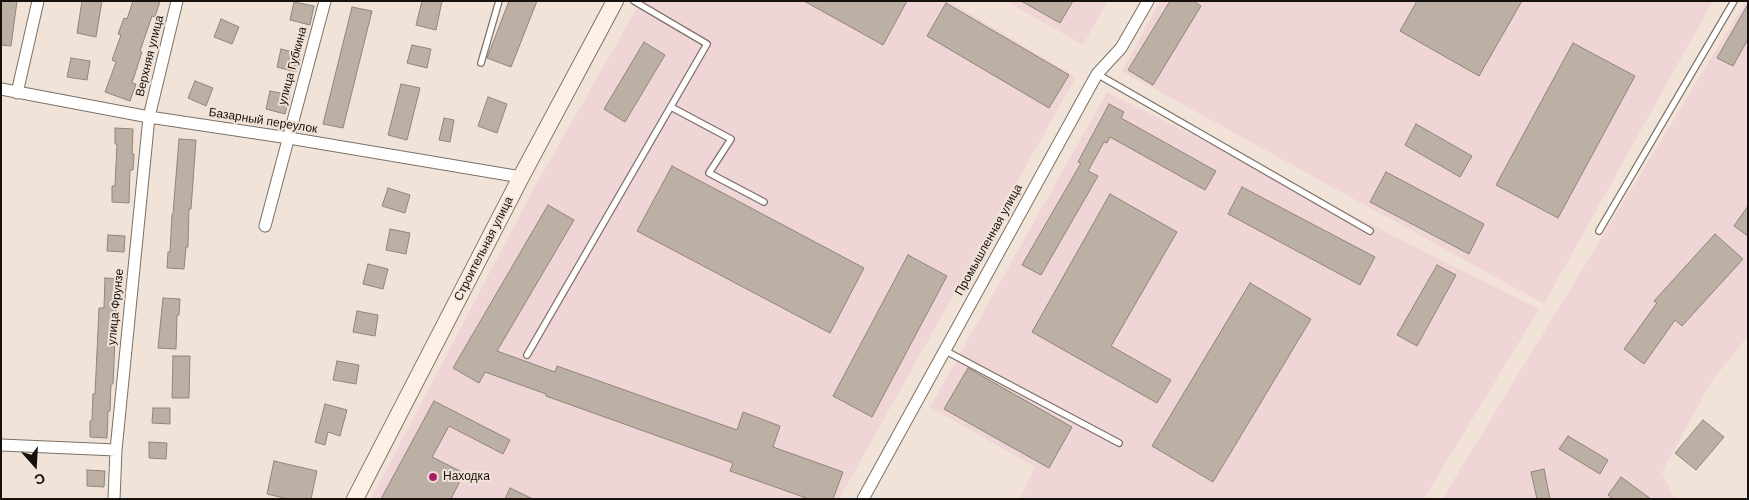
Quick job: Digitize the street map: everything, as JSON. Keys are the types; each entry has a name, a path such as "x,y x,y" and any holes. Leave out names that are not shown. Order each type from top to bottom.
{"main road":[{"name":"Строительная улица","path":"355,499 615,1"}],"street":[{"path":"17,93 38,1"},
{"name":"Верхняя улица","path":"149,117 177,1"},
{"name":"улица Губкина","path":"265,226 325,1"},
{"name":"Промышленная улица","path":"862,499 1097,74 1121,48 1148,1"},
{"name":"Базарный переулок","path":"1,89 149,117 289,138 522,177"},
{"name":"улица Фрунзе","path":"114,499 116,450 149,117"},
{"path":"1,444 116,450"}],"lane":[{"path":"481,63 499,1"},
{"path":"527,355 707,44 634,1"},
{"path":"1600,230 1734,1"},
{"path":"1097,74 1370,231"},
{"path":"671,107 731,138 710,173 764,202"},
{"path":"944,350 1119,443"}],"shaded area":[{"path":"641,1 949,1 1076,77 839,499 371,499 534,188"},
{"path":"1006,1 1108,1 1083,45"},
{"path":"1160,1 1713,1 1544,304 1122,71"},
{"path":"1746,1 1748,1 1748,336 1712,381 1662,472 1675,499 1442,499"},
{"path":"1107,92 1539,309 1424,499 1020,499 1035,467 930,407"}],"building":[{"path":"1,1 17,1 11,46 1,45"},
{"path":"82,1 102,1 96,37 77,33"},
{"path":"133,1 160,1 155,17 152,16 140,51 142,52 132,83 136,84 130,101 105,92 116,62 112,60 121,35 118,34 124,18 127,19"},
{"path":"422,1 442,1 436,30 416,25"},
{"path":"509,1 537,1 511,67 487,58"},
{"path":"804,1 907,1 883,45"},
{"path":"1021,1 1073,1 1060,23"},
{"path":"1170,1 1194,1 1201,6 1153,85 1128,70"},
{"path":"1417,1 1522,1 1479,76 1400,31"},
{"path":"294,2 314,6 310,25 290,20"},
{"path":"946,3 1069,75 1049,108 927,36"},
{"path":"1748,4 1748,39 1733,66 1717,58"},
{"path":"352,7 372,11 343,128 323,124"},
{"path":"221,19 239,27 232,44 214,37"},
{"path":"644,42 665,55 625,122 604,109"},
{"path":"1573,43 1635,76 1558,218 1496,185"},
{"path":"412,45 431,49 427,68 407,63"},
{"path":"281,49 301,54 296,72 277,67"},
{"path":"71,58 90,61 87,80 67,77"},
{"path":"195,81 213,88 206,106 188,98"},
{"path":"401,84 420,88 407,140 388,135"},
{"path":"270,91 290,95 285,114 266,109"},
{"path":"488,97 507,104 497,133 478,126"},
{"path":"1109,104 1124,112 1121,118 1216,171 1205,190 1110,137 1107,143 1104,142 1088,171 1098,176 1041,275 1022,265 1081,163 1078,162"},
{"path":"444,118 454,120 450,142 439,140"},
{"path":"1416,124 1472,156 1460,177 1405,145"},
{"path":"115,128 133,129 132,154 134,154 133,170 130,170 129,203 112,202 112,186 115,186 117,144 115,144"},
{"path":"179,139 196,140 191,209 189,209 188,247 186,247 184,269 167,268 168,252 170,252"},
{"path":"672,166 864,268 830,333 637,231"},
{"path":"1386,172 1484,224 1469,254 1370,202"},
{"path":"1242,187 1375,257 1360,285 1228,214"},
{"path":"388,188 410,195 405,213 382,206"},
{"path":"1110,194 1177,232 1111,346 1171,380 1157,403 1032,332"},
{"path":"548,205 574,220 497,351 555,372 557,366 737,430 743,412 780,426 773,447 843,472 833,499 809,499 730,471 733,463 546,396 546,394 485,372 479,383 453,368"},
{"path":"1748,206 1748,236 1734,226"},
{"path":"390,229 410,233 406,254 386,250"},
{"path":"1715,234 1743,259 1682,326 1675,320 1644,364 1624,349 1657,303 1654,301"},
{"path":"108,235 125,236 124,252 107,251"},
{"path":"908,255 947,276 872,417 833,396"},
{"path":"368,264 388,269 383,289 363,284"},
{"path":"1437,265 1456,275 1417,346 1397,335"},
{"path":"105,278 123,279 122,295 117,295 113,384 111,384 110,411 108,411 107,438 90,437 93,394 95,394 99,308 104,308"},
{"path":"1250,283 1311,319 1213,482 1152,446"},
{"path":"163,298 180,299 179,315 177,315 176,349 158,348"},
{"path":"357,311 378,315 375,336 353,332"},
{"path":"173,356 190,356 189,398 172,398"},
{"path":"337,361 359,365 356,384 333,380"},
{"path":"968,368 1072,427 1049,468 944,409"},
{"path":"434,401 510,440 503,454 449,426 432,457 464,473 451,499 381,499"},
{"path":"325,404 347,410 340,436 328,432 325,445 315,442"},
{"path":"153,408 170,408 170,424 152,423"},
{"path":"1703,420 1724,437 1696,470 1675,453"},
{"path":"1568,436 1608,460 1600,474 1559,449"},
{"path":"149,442 167,443 166,459 149,458"},
{"path":"274,461 317,471 311,499 288,499 267,494"},
{"path":"1544,469 1550,499 1537,499 1531,472"},
{"path":"87,470 105,471 104,487 87,486"},
{"path":"1621,477 1651,499 1613,499 1608,495"},
{"path":"510,488 533,499 505,499"}],"place":[{"name":"Находка","path":"433,477"}]}
